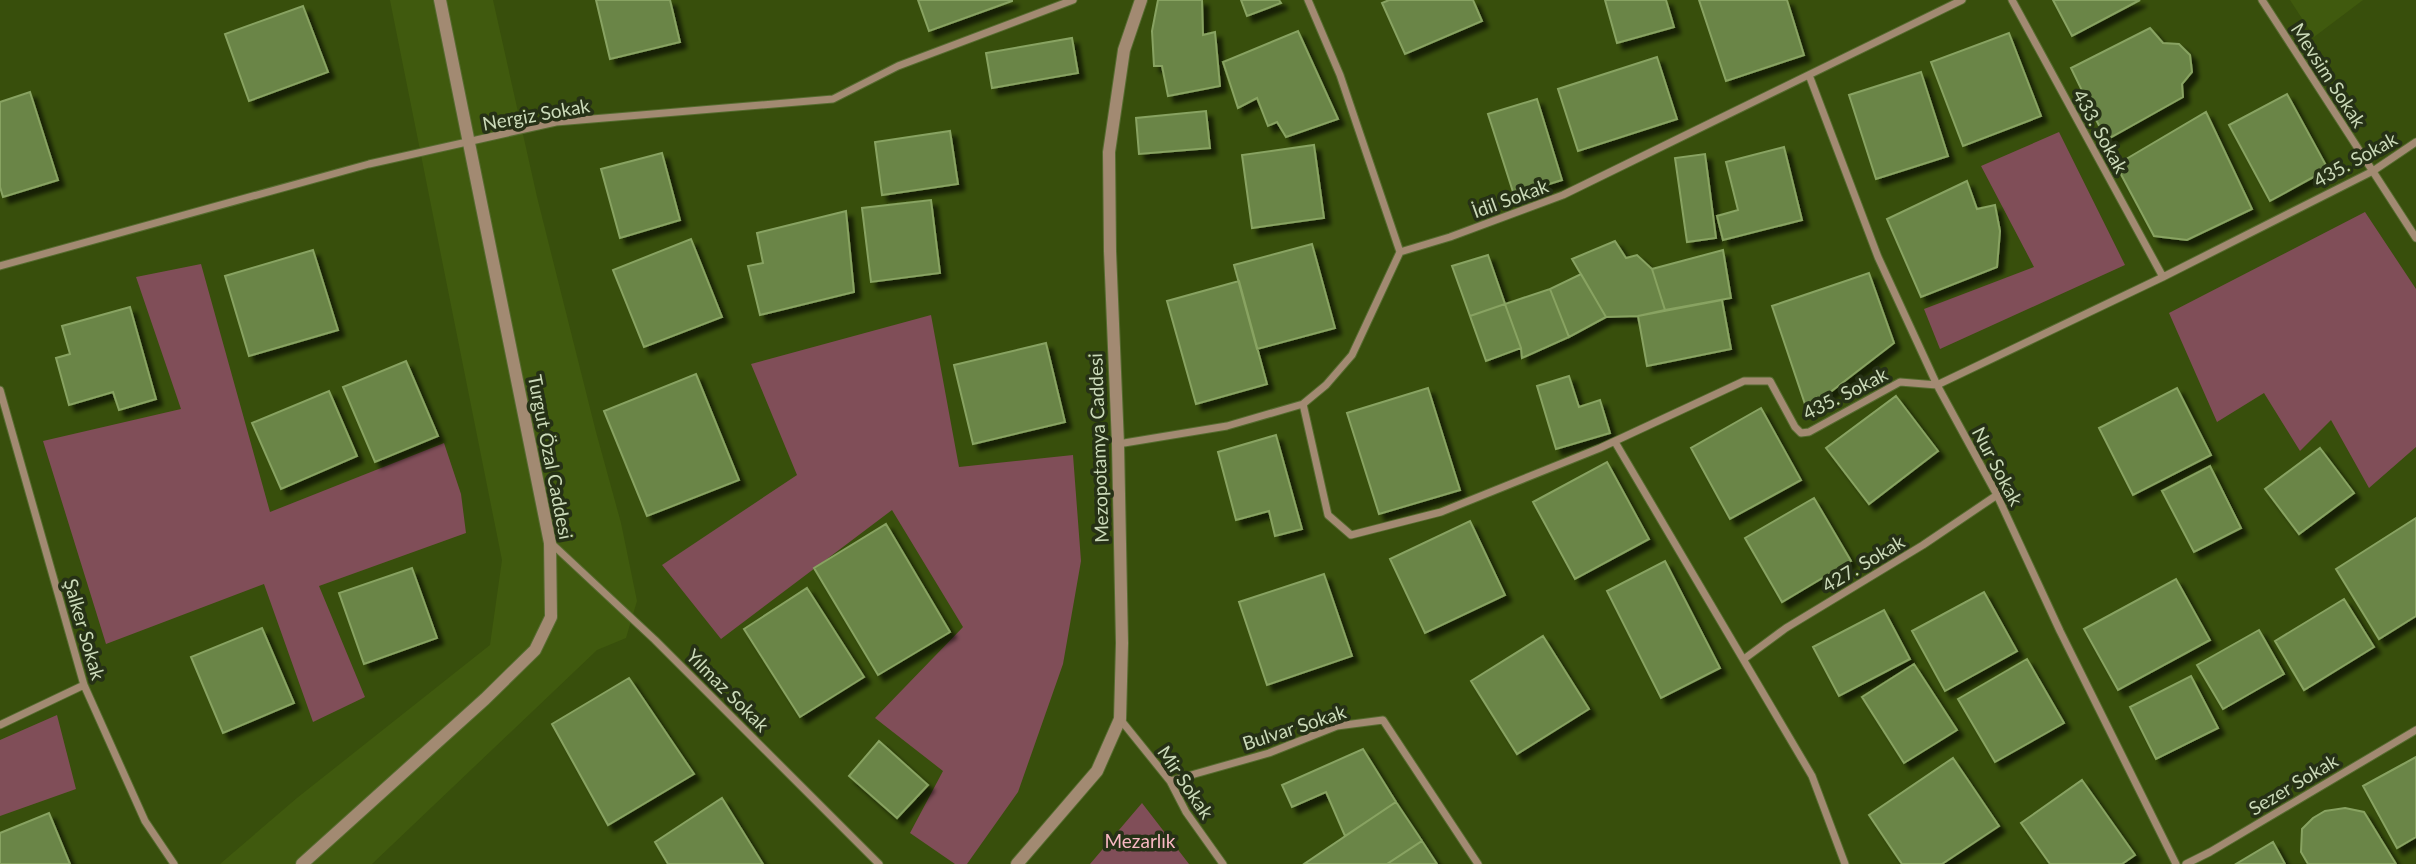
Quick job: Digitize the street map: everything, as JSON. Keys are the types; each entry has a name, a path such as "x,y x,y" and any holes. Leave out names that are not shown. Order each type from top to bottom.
{"street":[{"name":"Turgut Özal Caddesi","path":"302,864 485,699 535,650 551,617 550,542 440,0"},
{"name":"Nergiz Sokak","path":"0,266 369,164 556,122 833,99 898,66 1073,0"},
{"name":"Mezopotamya Caddesi","path":"1017,864 1097,771 1120,719 1122,643 1109,152 1124,50 1141,0"},
{"path":"1118,444 1227,426 1303,404 1326,385 1352,355 1400,252 1340,75 1308,0"},
{"name":"İdil Sokak","path":"1400,252 1450,237 1563,195 1962,0"},
{"name":"433. Sokak","path":"2012,0 2163,277"},
{"name":"Mevsim Sokak","path":"2262,0 2416,238"},
{"name":"Nur Sokak","path":"1809,75 1878,257 1937,385 1997,495 2060,631 2176,864"},
{"name":"435. Sokak","path":"1303,404 1328,515 1351,535 1441,512 1615,442 1744,381 1770,381 1795,427 1801,432 1809,432 1900,382 1937,385 2163,277 2373,171 2416,142"},
{"name":"Şalker Sokak","path":"0,390 84,685 145,821 174,864"},
{"path":"1615,442 1812,776 1845,864"},
{"name":"427. Sokak","path":"1744,659 1786,628 1923,545 1997,495"},
{"name":"Yılmaz Sokak","path":"550,542 655,640 879,864"},
{"path":"0,725 84,685"},
{"name":"Mir Sokak","path":"1120,719 1170,781 1186,812 1223,864"},
{"name":"Bulvar Sokak","path":"1170,781 1269,753 1337,726 1383,720 1478,864"},
{"name":"Sezer Sokak","path":"2186,864 2416,730"}],"shaded area":[{"path":"390,0 493,0 537,197 621,523 637,601 626,638 597,650 372,864 220,864 297,798 490,645 502,560"},
{"path":"2290,0 2363,0 2314,37"}],"green space":[{"path":"2059,132 2125,265 1940,349 1924,309 2034,267 1981,166"},
{"path":"2365,212 2416,289 2416,447 2369,488 2331,420 2300,451 2264,393 2217,422 2169,313"},
{"path":"201,264 270,512 444,443 461,494 466,533 319,586 365,697 313,722 264,584 106,644 43,441 181,409 136,277"},
{"path":"931,315 959,467 1073,455 1081,561 1063,664 1018,792 967,864 955,864 910,833 943,771 875,718 963,627 892,510 721,639 662,565 797,475 751,364"},
{"path":"57,715 76,789 0,816 0,740"},
{"name":"Mezarlık","path":"1142,803 1189,864 1090,864"}],"building":[{"path":"596,0 670,0 680,42 610,59"},
{"path":"918,0 1012,0 1012,1 929,31"},
{"path":"1158,0 1202,0 1203,35 1215,32 1220,86 1168,96 1162,66 1154,66 1152,31"},
{"path":"1241,0 1279,0 1281,3 1247,16"},
{"path":"1389,0 1473,0 1482,21 1405,54 1382,3"},
{"path":"1605,0 1666,0 1674,27 1617,43"},
{"path":"1699,0 1787,0 1804,55 1726,81"},
{"path":"2053,0 2140,0 2072,36"},
{"path":"303,6 328,72 249,101 225,34"},
{"path":"2150,28 2163,43 2179,44 2190,55 2192,72 2182,84 2183,97 2106,140 2071,68"},
{"path":"1298,31 1338,119 1286,137 1277,122 1268,126 1257,98 1238,108 1223,62"},
{"path":"2009,33 2041,116 1963,146 1931,62"},
{"path":"1072,38 1078,73 992,88 986,53"},
{"path":"1657,57 1677,119 1578,151 1558,89"},
{"path":"1921,72 1948,156 1876,179 1849,95"},
{"path":"30,92 58,180 3,197 0,187 0,102"},
{"path":"2287,94 2328,169 2270,201 2229,125"},
{"path":"1537,99 1562,180 1514,195 1488,114"},
{"path":"1206,111 1210,148 1139,154 1136,118"},
{"path":"2206,112 2252,209 2187,240 2154,236 2116,165"},
{"path":"950,131 958,184 882,195 875,142"},
{"path":"1314,145 1324,218 1252,228 1242,155"},
{"path":"1784,147 1802,220 1723,240 1717,216 1738,210 1726,162"},
{"path":"662,153 680,220 620,238 601,169"},
{"path":"1705,154 1716,238 1687,242 1675,158"},
{"path":"1967,181 1977,209 1995,205 2000,231 1997,267 1921,297 1887,219"},
{"path":"931,200 940,273 871,282 862,208"},
{"path":"846,211 854,292 760,315 748,266 763,263 757,233"},
{"path":"691,239 722,317 644,347 613,270"},
{"path":"1615,241 1626,258 1637,255 1652,269 1665,310 1638,316 1606,317 1572,259"},
{"path":"1312,244 1335,328 1257,349 1234,265"},
{"path":"313,250 338,330 249,356 225,276"},
{"path":"1723,250 1731,298 1665,310 1652,269"},
{"path":"1488,255 1505,304 1470,316 1452,266"},
{"path":"1869,273 1894,343 1807,410 1772,306"},
{"path":"1581,274 1606,317 1569,337 1550,289"},
{"path":"1239,281 1267,384 1196,404 1167,301"},
{"path":"1550,289 1569,337 1522,358 1505,304"},
{"path":"1722,300 1731,349 1647,366 1638,316"},
{"path":"1505,304 1521,348 1486,361 1470,316"},
{"path":"130,307 156,399 119,410 113,392 69,405 56,358 70,354 62,326"},
{"path":"1046,343 1065,422 973,444 954,365"},
{"path":"406,361 438,436 375,462 343,387"},
{"path":"696,374 739,480 647,516 604,411"},
{"path":"1569,376 1579,407 1600,400 1610,433 1556,449 1537,386"},
{"path":"1428,388 1460,490 1379,514 1347,413"},
{"path":"2177,388 2211,455 2133,495 2099,428"},
{"path":"329,391 357,456 281,489 252,423"},
{"path":"1896,396 1938,451 1869,504 1826,448"},
{"path":"1761,408 1801,480 1730,519 1691,448"},
{"path":"1276,435 1302,529 1275,536 1269,511 1236,520 1218,452"},
{"path":"2320,448 2354,493 2299,534 2265,489"},
{"path":"1607,462 1649,539 1575,579 1533,502"},
{"path":"2210,466 2241,528 2194,552 2162,491"},
{"path":"1814,498 1851,561 1782,602 1745,538"},
{"path":"2416,518 2416,616 2379,639 2336,569"},
{"path":"1470,521 1505,595 1425,633 1390,559"},
{"path":"886,524 950,632 878,675 814,568"},
{"path":"1665,561 1720,668 1661,698 1607,591"},
{"path":"412,568 437,638 364,664 339,593"},
{"path":"1324,574 1352,656 1267,685 1239,602"},
{"path":"2176,579 2210,640 2118,690 2084,629"},
{"path":"807,588 864,677 800,717 744,629"},
{"path":"1984,592 2017,651 1945,691 1912,631"},
{"path":"2344,599 2374,647 2304,690 2275,641"},
{"path":"1884,610 1910,659 1839,696 1813,647"},
{"path":"262,628 294,703 223,733 191,657"},
{"path":"2259,630 2284,674 2223,709 2197,665"},
{"path":"1543,636 1589,709 1517,754 1471,681"},
{"path":"2027,659 2064,723 1995,762 1958,699"},
{"path":"1914,664 1957,730 1904,763 1862,697"},
{"path":"2191,676 2218,728 2156,759 2130,707"},
{"path":"629,678 694,774 608,825 552,724"},
{"path":"879,741 928,785 897,818 849,776"},
{"path":"1363,749 1396,802 1345,836 1326,792 1292,807 1282,785"},
{"path":"2416,757 2416,837 2397,848 2363,786"},
{"path":"1953,758 1999,826 1942,864 1902,864 1869,815"},
{"path":"2082,780 2135,855 2122,864 2050,864 2021,823"},
{"path":"722,798 763,864 668,864 655,842"},
{"path":"1396,802 1422,841 1387,864 1304,864"},
{"path":"2345,808 2364,812 2396,864 2308,864 2301,852 2302,829 2325,811"},
{"path":"49,813 70,864 0,864 0,833"},
{"path":"1422,841 1437,864 1387,864"},
{"path":"2273,842 2285,864 2236,864"}]}
